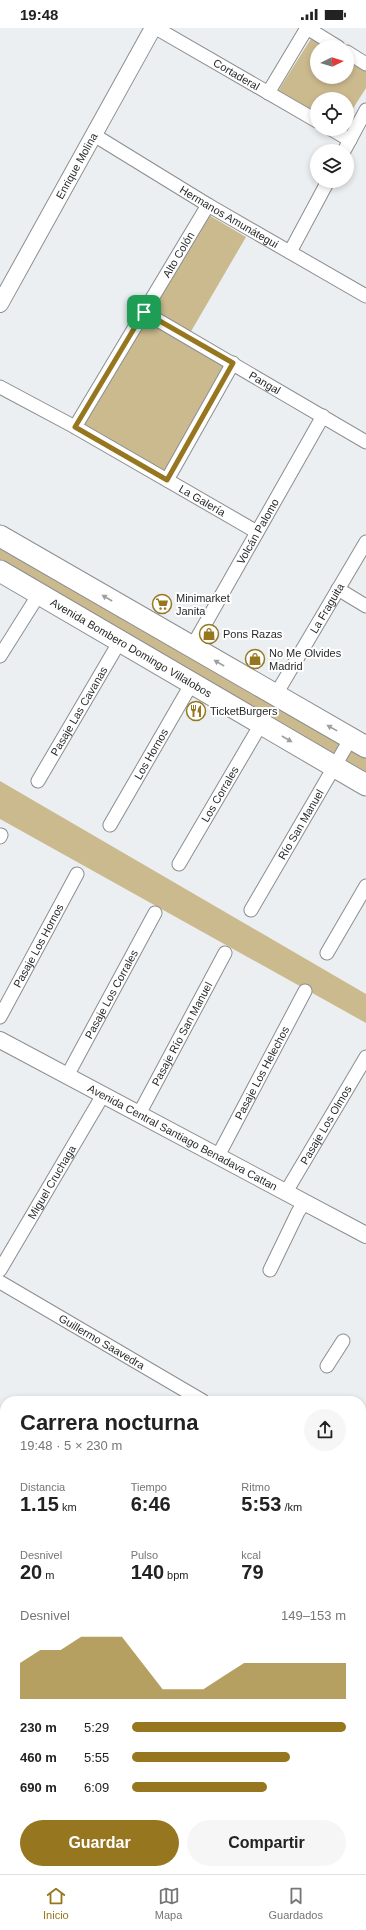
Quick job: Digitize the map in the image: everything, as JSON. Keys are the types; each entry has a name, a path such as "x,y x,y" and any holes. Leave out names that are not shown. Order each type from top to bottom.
{"main road":[{"path":"0,536 358,743"},
{"name":"Avenida Bombero Domingo Villalobos","path":"0,571 366,785"}],"street":[{"name":"Cortaderal","path":"155,28 310,117"},
{"name":"Enrique Molina","path":"0,304 155,28"},
{"path":"268,93 307,28 327,40"},
{"path":"354,56 366,64"},
{"path":"348,144 366,110"},
{"name":"Hermanos Amunátegui","path":"94,135 208,205 366,296"},
{"path":"338,136 346,144"},
{"path":"290,252 324,188"},
{"name":"Alto Colón","path":"75,427 208,205"},
{"name":"Pangal","path":"144,312 366,442"},
{"path":"167,480 233,363"},
{"name":"La Galería","path":"0,387 75,427 257,532"},
{"name":"Volcán Palomo","path":"192,647 323,416"},
{"name":"La Fraguita","path":"275,696 366,542"},
{"path":"338,589 366,606"},
{"path":"0,656 39,594"},
{"name":"Pasaje Las Cavanas","path":"38,781 120,641"},
{"name":"Los Hornos","path":"110,825 192,683"},
{"name":"Los Corrales","path":"179,864 261,724"},
{"name":"Río San Manuel","path":"252,910 334,766 358,743"},
{"name":"Pasaje Los Hornos","path":"0,1017 77,874"},
{"path":"327,953 366,886"},
{"name":"Pasaje Los Corrales","path":"67,1076 155,913"},
{"name":"Pasaje Río San Manuel","path":"139,1114 226,953"},
{"name":"Pasaje Los Helechos","path":"218,1156 305,990"},
{"name":"Avenida Central Santiago Benadava Cattan","path":"0,1040 365,1233"},
{"name":"Pasaje Los Olmos","path":"286,1192 366,1057"},
{"name":"Miguel Cruchaga","path":"0,1270 103,1095"},
{"path":"270,1270 304,1202"},
{"name":"Guillermo Saavedra","path":"0,1282 194,1396"},
{"path":"327,1366 342,1341"}],"shaded area":[{"path":"314,34 324,40 310,40"},
{"path":"310,40 310,84 354,84 354,58 366,66 366,88 354,107 354,92 310,92 310,111 278,91"},
{"path":"207,214 246,237 186,340 228,364 164,474 83,426"},
{"path":"0,538 366,755 366,781 0,568"},
{"path":"0,781 366,994 366,1023 0,819"}],"place":[{"name":"Minimarket Janita","path":"162,604"},
{"name":"Pons Razas","path":"209,634"},
{"name":"No Me Olvides Madrid","path":"255,659"},
{"name":"TicketBurgers","path":"196,711"}],"route":[{"path":"144,312 233,363 167,480 75,427 144,312"}]}
